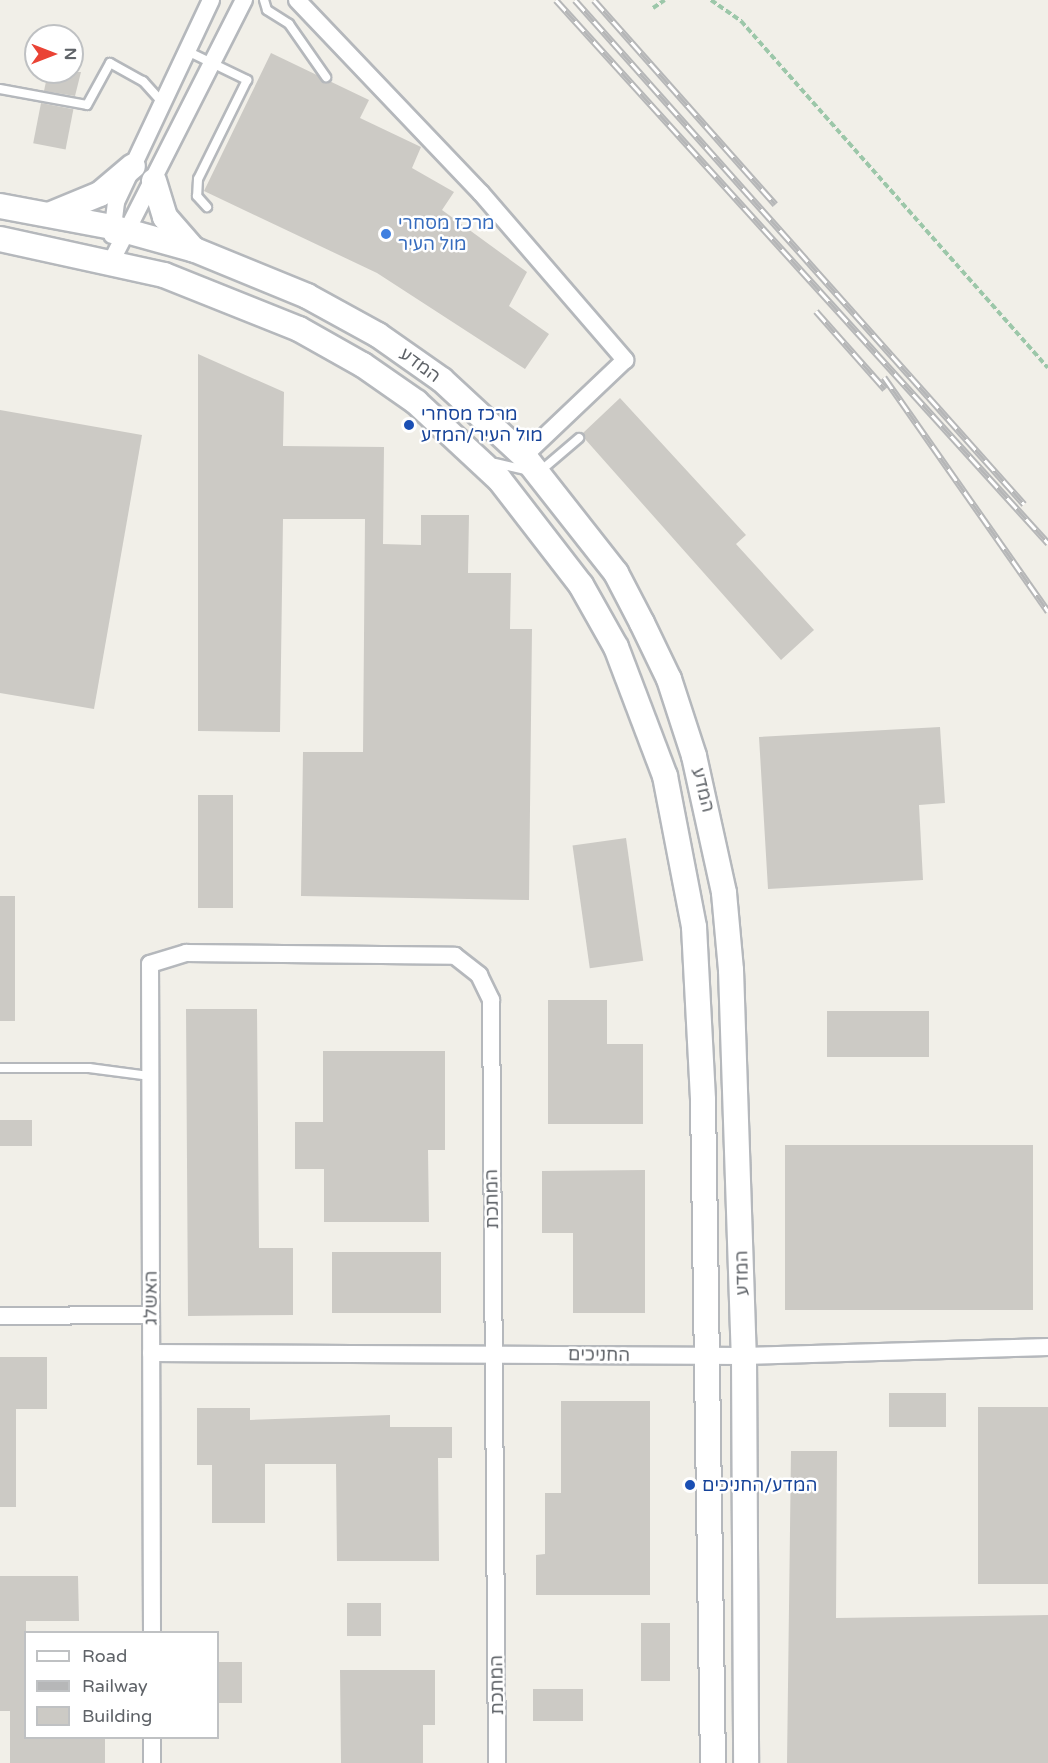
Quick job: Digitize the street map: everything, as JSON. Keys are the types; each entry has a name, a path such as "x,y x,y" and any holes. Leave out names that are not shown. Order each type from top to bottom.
{"street":[{"path":"112,260 121,229 133,166 211,0"},
{"path":"121,229 154,181 244,0"},
{"path":"297,0 481,193 625,360 531,465"},
{"path":"51,214 100,194 133,166"},
{"path":"154,181 165,217 195,250"},
{"name":"המדע","path":"0,206 121,229 195,250 307,296 378,335 442,380 531,465 616,573 642,622 669,679 711,825 732,992 744,1356 746,1763"},
{"name":"המדע","path":"0,239 112,260 299,329 416,402 478,458 580,585 616,647 664,776 694,927 708,1356 713,1763"},
{"name":"המתכת","path":"150,964 186,953 455,956 479,975 490,1000 497,1763"},
{"name":"האשלג","path":"150,964 152,1631"},
{"path":"0,1316 151,1315"},
{"name":"החניכים","path":"151,1353 744,1356 1048,1347"},
{"path":"152,1739 152,1763"}],"lane":[{"path":"264,0 267,10 290,24 326,77"},
{"path":"187,51 247,80 198,179 196,196 207,207"},
{"path":"0,89 87,105 110,63 143,81 163,103"},
{"path":"478,458 531,465 579,438"},
{"path":"0,1068 89,1068 150,1076"}],"path":[{"path":"653,8 666,0"},
{"path":"711,0 741,21 1048,368"}],"building":[{"name":"מרכז מסחרי מול העיר","path":"271,53 369,100 360,118 421,147 412,168 454,192 442,210 527,272 509,306 549,334 525,369 377,273 204,191"},
{"path":"45,84 78,84 75,96 44,91"},
{"path":"41,103 73,109 66,150 33,143"},
{"path":"198,354 284,392 283,446 384,447 383,544 421,545 421,515 469,515 468,573 511,573 510,629 532,629 529,900 301,896 303,752 363,752 365,519 283,519 280,732 198,731"},
{"path":"620,398 746,535 736,544 814,630 781,660 585,439 583,433"},
{"path":"0,410 142,435 94,709 0,693"},
{"path":"940,727 945,803 919,805 923,880 768,889 759,737"},
{"path":"198,795 233,795 233,908 198,908"},
{"path":"626,838 643,961 590,968 573,846"},
{"path":"0,896 15,896 15,1021 0,1021"},
{"path":"548,1000 607,1000 607,1044 643,1044 643,1124 548,1124"},
{"path":"186,1009 257,1009 259,1248 293,1248 293,1315 188,1316"},
{"path":"827,1011 929,1011 929,1057 827,1057"},
{"path":"323,1051 445,1051 445,1150 428,1150 429,1222 324,1222 324,1169 295,1169 295,1122 323,1122"},
{"path":"0,1120 32,1120 32,1146 0,1146"},
{"path":"785,1145 1033,1145 1033,1310 785,1310"},
{"path":"645,1170 645,1313 573,1313 573,1233 542,1233 542,1171"},
{"path":"332,1252 441,1252 441,1313 332,1313"},
{"path":"0,1357 47,1357 47,1409 16,1409 16,1507 0,1507"},
{"path":"889,1393 946,1393 946,1427 889,1427"},
{"path":"561,1401 650,1401 650,1595 536,1595 536,1555 545,1554 545,1493 561,1493"},
{"path":"978,1407 1048,1407 1048,1584 978,1584"},
{"path":"197,1408 250,1408 250,1420 390,1415 390,1427 452,1427 452,1458 438,1458 439,1561 337,1561 336,1464 265,1464 265,1523 212,1523 212,1465 197,1465"},
{"path":"791,1451 837,1451 836,1618 1048,1615 1048,1763 787,1763"},
{"path":"0,1576 78,1576 79,1621 26,1621 26,1631 24,1631 24,1739 105,1739 105,1763 10,1763 10,1711 0,1711"},
{"path":"347,1603 381,1603 381,1636 347,1636"},
{"path":"641,1623 670,1623 670,1681 641,1681"},
{"path":"219,1662 242,1662 242,1703 219,1703"},
{"path":"340,1670 435,1670 435,1725 423,1725 423,1763 341,1763"},
{"path":"533,1689 583,1689 583,1721 533,1721"}],"railway":[{"path":"556,0 1048,543"},
{"path":"575,0 1024,504"},
{"path":"594,0 775,204"},
{"path":"816,311 885,389"},
{"path":"884,377 1048,611"}],"place":[{"name":"מרכז מסחרי מול העיר","path":"386,234"},
{"name":"מרכז מסחרי מול העיר/המדע","path":"409,425"},
{"name":"המדע/החניכים","path":"690,1485"}]}
